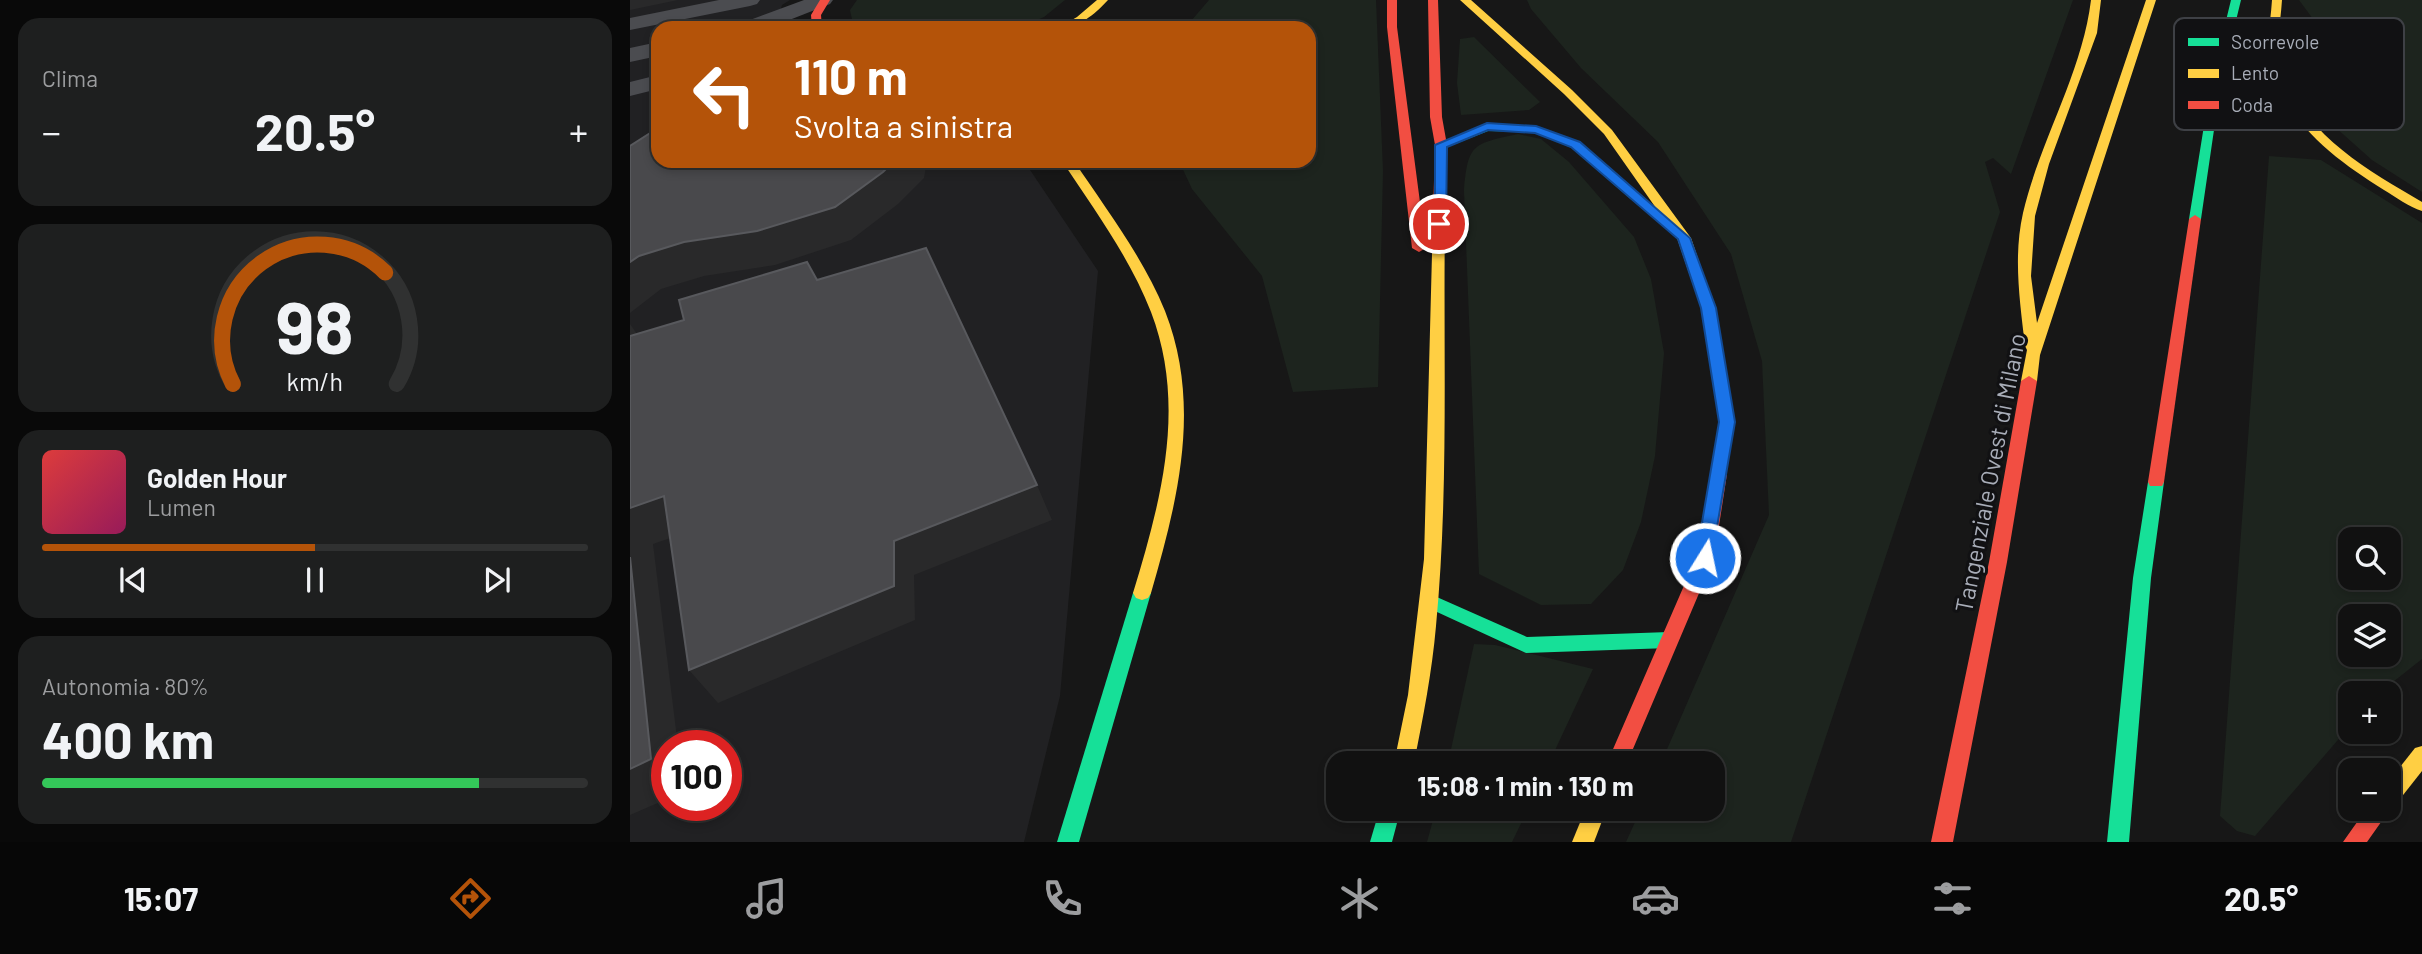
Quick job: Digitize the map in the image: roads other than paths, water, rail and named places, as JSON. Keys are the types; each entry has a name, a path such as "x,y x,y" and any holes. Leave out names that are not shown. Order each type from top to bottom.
{"main road":[{"path":"816,21 816,15 824,0"},
{"path":"1082,21 1103,0"},
{"path":"1392,0 1392,27 1436,382"},
{"path":"1407,751 1415,721 1436,550 1441,145 1436,117 1433,0"},
{"path":"1465,0 1568,92 1608,132 1684,238 1708,308 1727,422 1705,558 1622,751"},
{"path":"2033,355 2024,279 2026,233 2036,187 2091,33 2098,6 2096,0"},
{"name":"Tangenziale Ovest di Milano","path":"1942,842 1998,562 2033,355 2151,0"},
{"path":"2232,18 2236,0"},
{"path":"2276,18 2277,0"},
{"path":"1521,27 1568,92"},
{"path":"1441,145 1487,127 1536,130 1576,145 1684,238"},
{"path":"2119,842 2142,578 2209,130"},
{"path":"2316,130 2333,148 2385,186 2422,208"},
{"path":"1068,842 1166,510 1179,444 1179,388 1167,334 1140,275 1072,168"},
{"path":"1430,601 1526,645 1669,640"},
{"path":"2401,782 2422,755"},
{"path":"1381,842 1387,821"},
{"path":"1583,842 1592,821"},
{"path":"2354,842 2370,821"}],"lane":[{"path":"630,24 750,0"},
{"path":"768,21 824,0"},
{"path":"630,55 651,50"},
{"path":"630,70 651,66"},
{"path":"630,89 651,84"}]}
